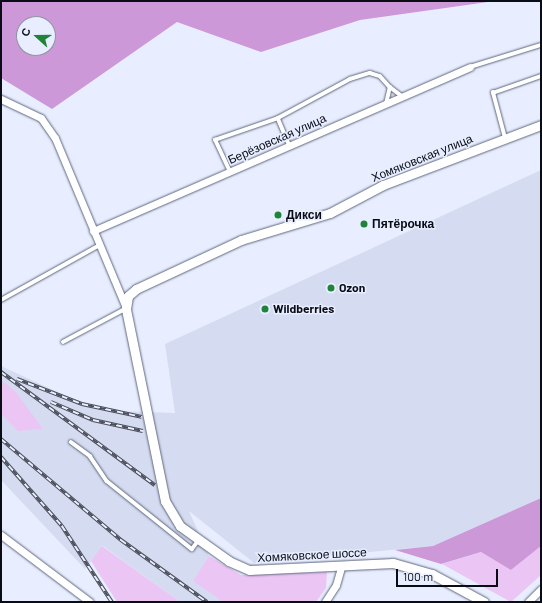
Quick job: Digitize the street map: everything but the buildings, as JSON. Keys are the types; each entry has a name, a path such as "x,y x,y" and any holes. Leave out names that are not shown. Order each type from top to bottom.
{"street":[{"name":"Берёзовская улица","path":"93,231 470,67"},
{"path":"1,99 41,118 55,138 76,180 98,246 126,308"},
{"name":"Хомяковская улица","path":"126,308 128,296 136,289 161,276 241,240 330,213 383,185 541,126"},
{"name":"Хомяковское шоссе","path":"126,308 165,501 180,526 198,540 249,570 341,567 393,563 432,574 484,602"},
{"path":"1,535 90,602"},
{"path":"325,602 336,585 341,567"},
{"path":"528,602 541,589"}],"lane":[{"path":"470,67 541,45"},
{"path":"230,172 215,140 278,118 350,80 370,73 380,76 390,87 403,96"},
{"path":"506,139 493,93 541,76"},
{"path":"386,104 390,87"},
{"path":"278,118 290,146"},
{"path":"1,300 98,246"},
{"path":"63,342 126,308"},
{"path":"71,442 90,456 107,481 192,549 198,540"}],"shaded area":[{"path":"1,1 495,1 360,20 261,52 177,22 52,109 1,78"},
{"path":"541,170 541,498 433,546 254,563 189,511 209,556 194,581 223,602 180,602 103,546 85,569 1,480 1,366 77,401 118,411 175,413 165,344"},
{"path":"1,380 16,392 43,429 18,431 1,414"},
{"path":"541,498 541,546 511,570 481,552 441,564 395,550 433,546"},
{"path":"102,546 180,602 117,602 91,561"},
{"path":"541,546 541,575 511,602 442,564 481,552 511,570"},
{"path":"209,556 241,575 327,572 326,588 316,602 223,602 193,581"}],"railway":[{"path":"1,372 155,485"},
{"path":"17,379 82,404 142,417"},
{"path":"51,402 93,420 143,431"},
{"path":"1,439 121,540 207,602"},
{"path":"1,457 62,526 112,602"}],"place":[{"name":"Дикси","path":"278,215"},
{"name":"Пятёрочка","path":"364,224"},
{"name":"Ozon","path":"331,288"},
{"name":"Wildberries","path":"265,309"}]}
